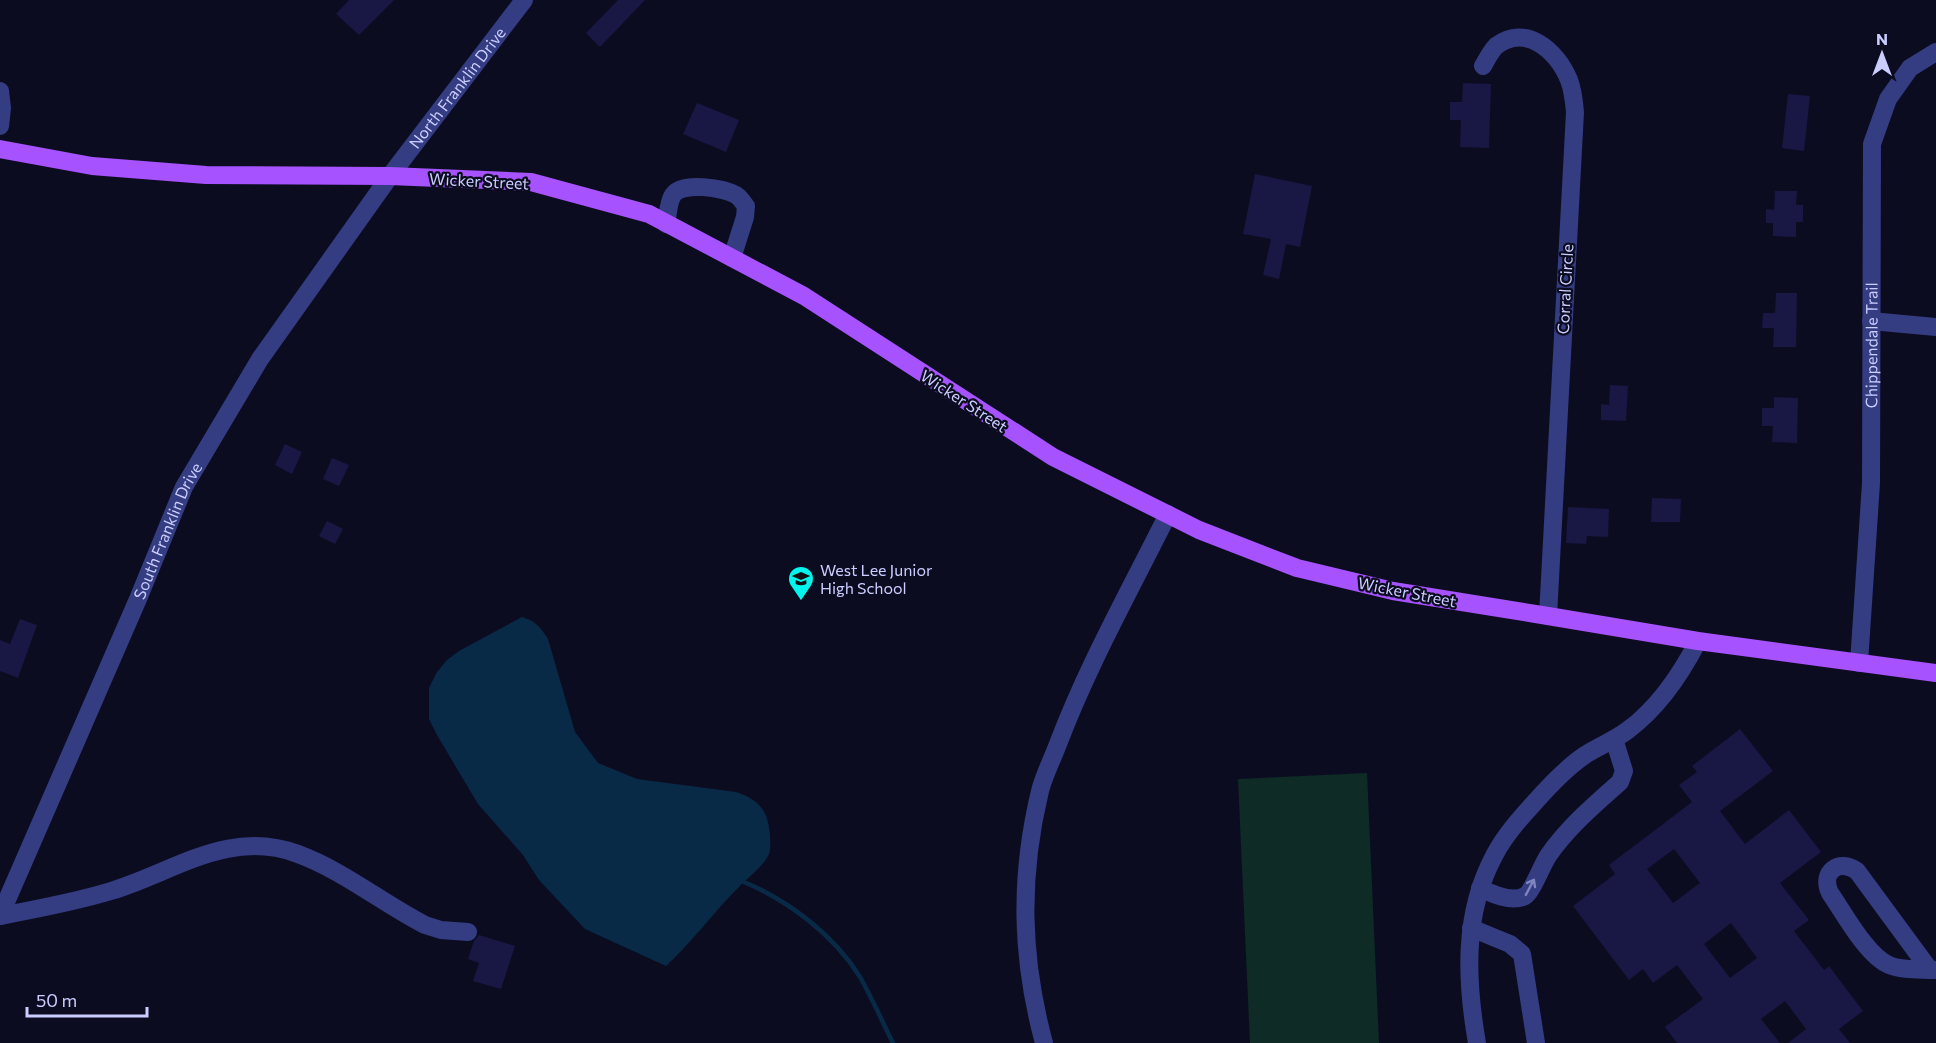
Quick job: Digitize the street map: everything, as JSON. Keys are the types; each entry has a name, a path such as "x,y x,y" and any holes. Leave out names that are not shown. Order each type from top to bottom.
{"main road":[{"name":"Wicker Street","path":"0,148 92,166 195,174 390,176 531,182 649,214 804,296 1053,457 1199,530 1297,568 1393,591 1698,641 1936,673"}],"street":[{"name":"North Franklin Drive","path":"390,176 524,0"},
{"name":"Corral Circle","path":"1484,66 1494,48 1508,39 1524,37 1539,42 1562,66 1574,95 1575,112 1548,616"},
{"name":"Chippendale Trail","path":"1859,663 1871,483 1872,144 1888,99 1910,68 1936,52"},
{"path":"0,91 2,108 0,126"},
{"name":"South Franklin Drive","path":"0,916 138,599 184,487 260,359 390,176"},
{"path":"666,224 672,196 688,186 706,187 737,195 746,206 745,217 732,258"},
{"path":"1871,321 1936,327"},
{"path":"1044,1043 1030,988 1025,938 1026,882 1031,834 1041,789 1085,679 1168,514"},
{"path":"1477,1043 1471,1009 1469,969 1471,928 1480,888 1494,855 1524,814 1554,781 1584,756 1628,730 1658,703 1685,665 1698,641"},
{"path":"1480,888 1494,895 1518,899 1528,895 1548,856 1562,837 1620,782 1623,771 1614,738"},
{"path":"0,916 111,891 142,881 201,855 217,850 249,846 282,849 327,867 425,926 468,932"},
{"path":"1842,865 1850,866 1857,872 1932,970 1890,966 1880,960 1830,893 1826,884 1827,877 1833,868 1842,865"},
{"path":"1471,928 1510,944 1522,954 1536,1043"}],"green space":[{"path":"1367,773 1379,1043 1250,1043 1238,779"}],"water":[{"path":"522,617 538,625 548,639 575,732 598,763 637,779 736,792 757,803 765,813 770,835 770,850 766,859 666,966 585,929 539,880 523,855 478,804 429,719 429,688 437,672 447,660 459,651"}],"building":[{"path":"349,0 394,0 359,35 336,14"},
{"path":"618,0 645,0 600,47 586,33"},
{"path":"1463,83 1491,84 1489,148 1460,147 1461,120 1450,120 1450,102 1462,102"},
{"path":"1788,94 1810,96 1804,151 1782,148"},
{"path":"697,103 739,120 726,152 683,134"},
{"path":"1255,174 1312,186 1300,247 1286,244 1279,279 1263,275 1271,239 1243,234"},
{"path":"1775,191 1797,191 1796,205 1803,205 1803,222 1796,222 1796,237 1773,236 1773,223 1766,223 1766,209 1774,210"},
{"path":"1776,293 1797,293 1796,347 1773,347 1774,328 1762,328 1763,313 1775,313"},
{"path":"1610,385 1628,386 1626,421 1601,420 1601,404 1609,405"},
{"path":"1774,397 1798,398 1797,443 1772,442 1773,426 1762,426 1762,408 1774,408"},
{"path":"285,444 302,452 292,474 275,465"},
{"path":"332,458 349,465 339,486 323,479"},
{"path":"1652,498 1681,499 1680,522 1651,522"},
{"path":"1568,507 1609,509 1608,537 1587,536 1586,544 1566,543"},
{"path":"327,521 343,529 335,544 319,536"},
{"path":"20,619 37,625 18,678 0,671 0,640 10,644"},
{"path":"1740,729 1773,771 1720,811 1745,844 1789,810 1821,852 1780,883 1809,920 1794,931 1824,970 1829,966 1863,1011 1839,1029 1850,1043 1788,1043 1806,1029 1785,1001 1761,1019 1780,1043 1677,1043 1665,1027 1703,999 1677,965 1653,983 1643,969 1629,980 1573,906 1615,874 1609,865 1692,802 1679,785 1697,772 1692,766","holes":["1674,849 1700,883 1673,903 1647,869","1731,923 1757,958 1730,978 1704,944"]},
{"path":"479,935 515,946 501,989 473,981 479,963 468,959 474,941"}],"waterway":[{"path":"741,879 794,909 824,933 837,947 860,977 893,1043"}],"place":[{"name":"West Lee Junior High School","path":"801,602"}]}
